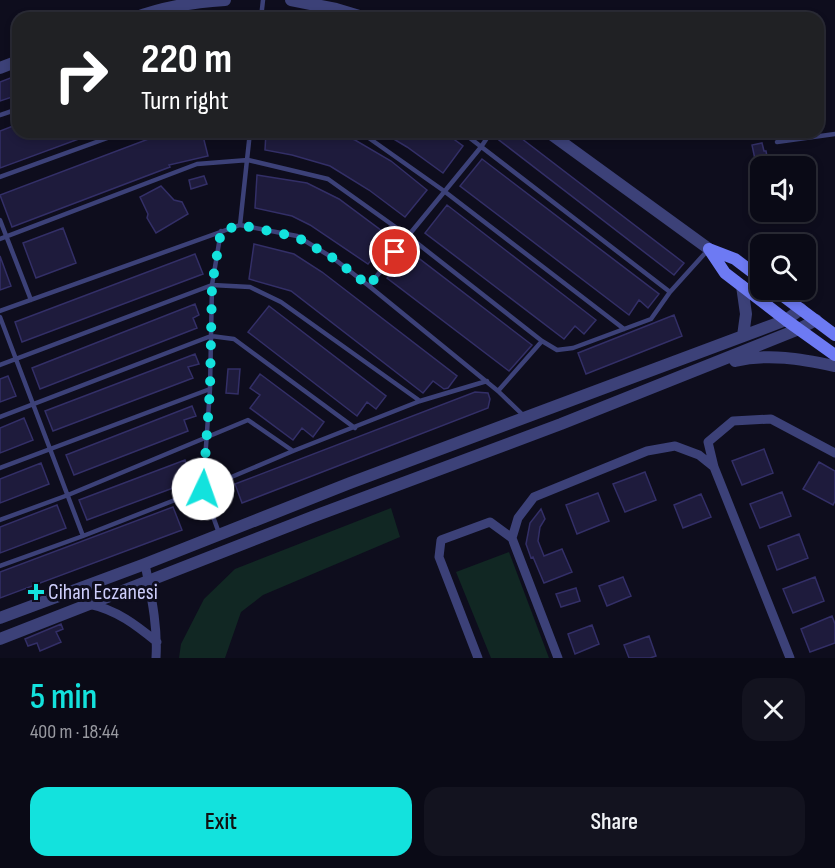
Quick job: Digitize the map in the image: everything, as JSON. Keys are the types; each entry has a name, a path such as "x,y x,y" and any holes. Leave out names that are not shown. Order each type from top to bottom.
{"main road":[{"path":"709,249 735,259 750,270"},
{"path":"709,249 725,273 835,356"},
{"path":"789,300 835,335"}],"street":[{"path":"149,12 198,2 225,0"},
{"path":"291,0 346,12"},
{"path":"556,138 709,249"},
{"path":"742,286 746,314 743,336"},
{"path":"0,618 350,483 786,320 801,309"},
{"path":"0,639 312,517 561,424 799,329 816,320"},
{"path":"693,371 768,356 835,366"},
{"path":"790,658 714,467 708,442 733,421 771,419 835,453"},
{"path":"512,538 518,518 534,497 647,451 675,446 699,455 714,467"},
{"path":"478,658 439,557 441,540 490,522 512,538 558,658"},
{"path":"145,564 153,603 157,642 156,658"},
{"path":"89,604 124,617 157,642"}],"lane":[{"path":"0,177 107,138"},
{"path":"240,225 250,138"},
{"path":"369,138 444,191 624,329"},
{"path":"470,138 670,292"},
{"path":"369,286 488,138"},
{"path":"777,142 806,138"},
{"path":"0,239 197,164 248,160 328,179 408,236 542,341 557,350 573,348 651,319 670,292 709,249"},
{"path":"0,220 31,300"},
{"path":"0,311 240,225 297,237 333,258 487,381 525,417"},
{"path":"219,534 203,489 210,389 212,285 221,231"},
{"path":"0,365 212,285 250,287 282,302 420,401"},
{"path":"0,317 83,536"},
{"path":"0,417 212,336 234,339 355,428"},
{"path":"498,391 542,341"},
{"path":"0,566 203,489 420,401 487,381"},
{"path":"0,468 210,389"},
{"path":"0,520 68,495 248,420 293,451"}],"green space":[{"path":"391,508 400,537 263,595 241,612 225,658 179,658 181,644 204,599 235,569"},
{"path":"509,552 549,658 491,658 456,572"}],"building":[{"path":"12,77 12,97 0,101 0,82"},
{"path":"12,126 12,138 81,138 0,168 0,131"},
{"path":"151,138 204,138 208,156 169,165 170,167 12,227 0,195"},
{"path":"266,138 350,138 391,161 427,190 405,217 369,190 330,166 265,150"},
{"path":"392,138 452,138 463,146 443,173"},
{"path":"500,138 521,138 684,263 674,275 499,140"},
{"path":"762,143 767,156 754,156 752,145"},
{"path":"482,159 659,294 648,308 639,300 629,315 460,186"},
{"path":"257,175 307,183 339,199 390,237 368,264 310,225 292,216 255,208"},
{"path":"204,176 207,184 191,189 189,180"},
{"path":"161,186 174,200 182,202 188,214 156,233 147,218 148,214 140,197"},
{"path":"447,205 596,320 584,334 575,326 564,339 425,233"},
{"path":"63,228 76,263 36,278 23,243"},
{"path":"254,244 294,254 322,272 457,376 448,388 444,389 433,381 423,393 291,291 249,279"},
{"path":"408,250 532,345 509,371 387,278"},
{"path":"195,254 203,274 22,342 15,322"},
{"path":"0,256 11,286 0,290"},
{"path":"195,304 199,315 193,318 197,328 40,389 32,368"},
{"path":"269,306 386,396 376,409 367,402 357,416 248,332"},
{"path":"674,315 682,336 586,374 578,353"},
{"path":"195,354 199,364 188,367 193,378 53,431 45,411"},
{"path":"228,369 240,369 238,394 226,393"},
{"path":"260,374 324,422 313,437 302,428 293,440 250,408 260,395 250,388"},
{"path":"8,376 16,396 0,402 0,379"},
{"path":"475,392 488,393 490,399 488,408 242,503 235,484"},
{"path":"192,406 196,416 184,420 188,431 74,475 66,455"},
{"path":"24,418 33,440 0,453 0,428"},
{"path":"764,449 773,473 742,485 732,461"},
{"path":"185,460 192,481 87,520 79,500"},
{"path":"819,462 835,471 833,505 803,489"},
{"path":"41,463 49,484 0,503 0,479"},
{"path":"645,472 656,500 625,512 613,484"},
{"path":"782,492 791,516 760,528 750,504"},
{"path":"598,493 609,521 577,534 566,505"},
{"path":"701,494 711,517 683,528 674,505"},
{"path":"57,505 66,528 0,553 0,527"},
{"path":"173,507 182,530 0,598 0,572"},
{"path":"541,509 545,519 540,527 538,541 544,556 562,549 572,572 544,583 526,544 530,523"},
{"path":"799,534 808,558 777,570 768,546"},
{"path":"623,577 631,596 607,606 599,586"},
{"path":"815,577 824,601 793,613 783,589"},
{"path":"576,588 580,601 561,607 556,594"},
{"path":"832,616 835,624 835,643 810,652 801,629"},
{"path":"61,624 63,629 56,632 61,642 40,651 37,643 28,646 25,639"},
{"path":"592,625 599,644 575,654 568,634"},
{"path":"649,636 656,656 629,658 624,645"}],"place":[{"name":"Cihan Eczanesi","path":"36,592"}],"route":[{"path":"203,489 210,389 212,285 221,231 240,225 297,237 333,258 369,286 395,252"}]}
